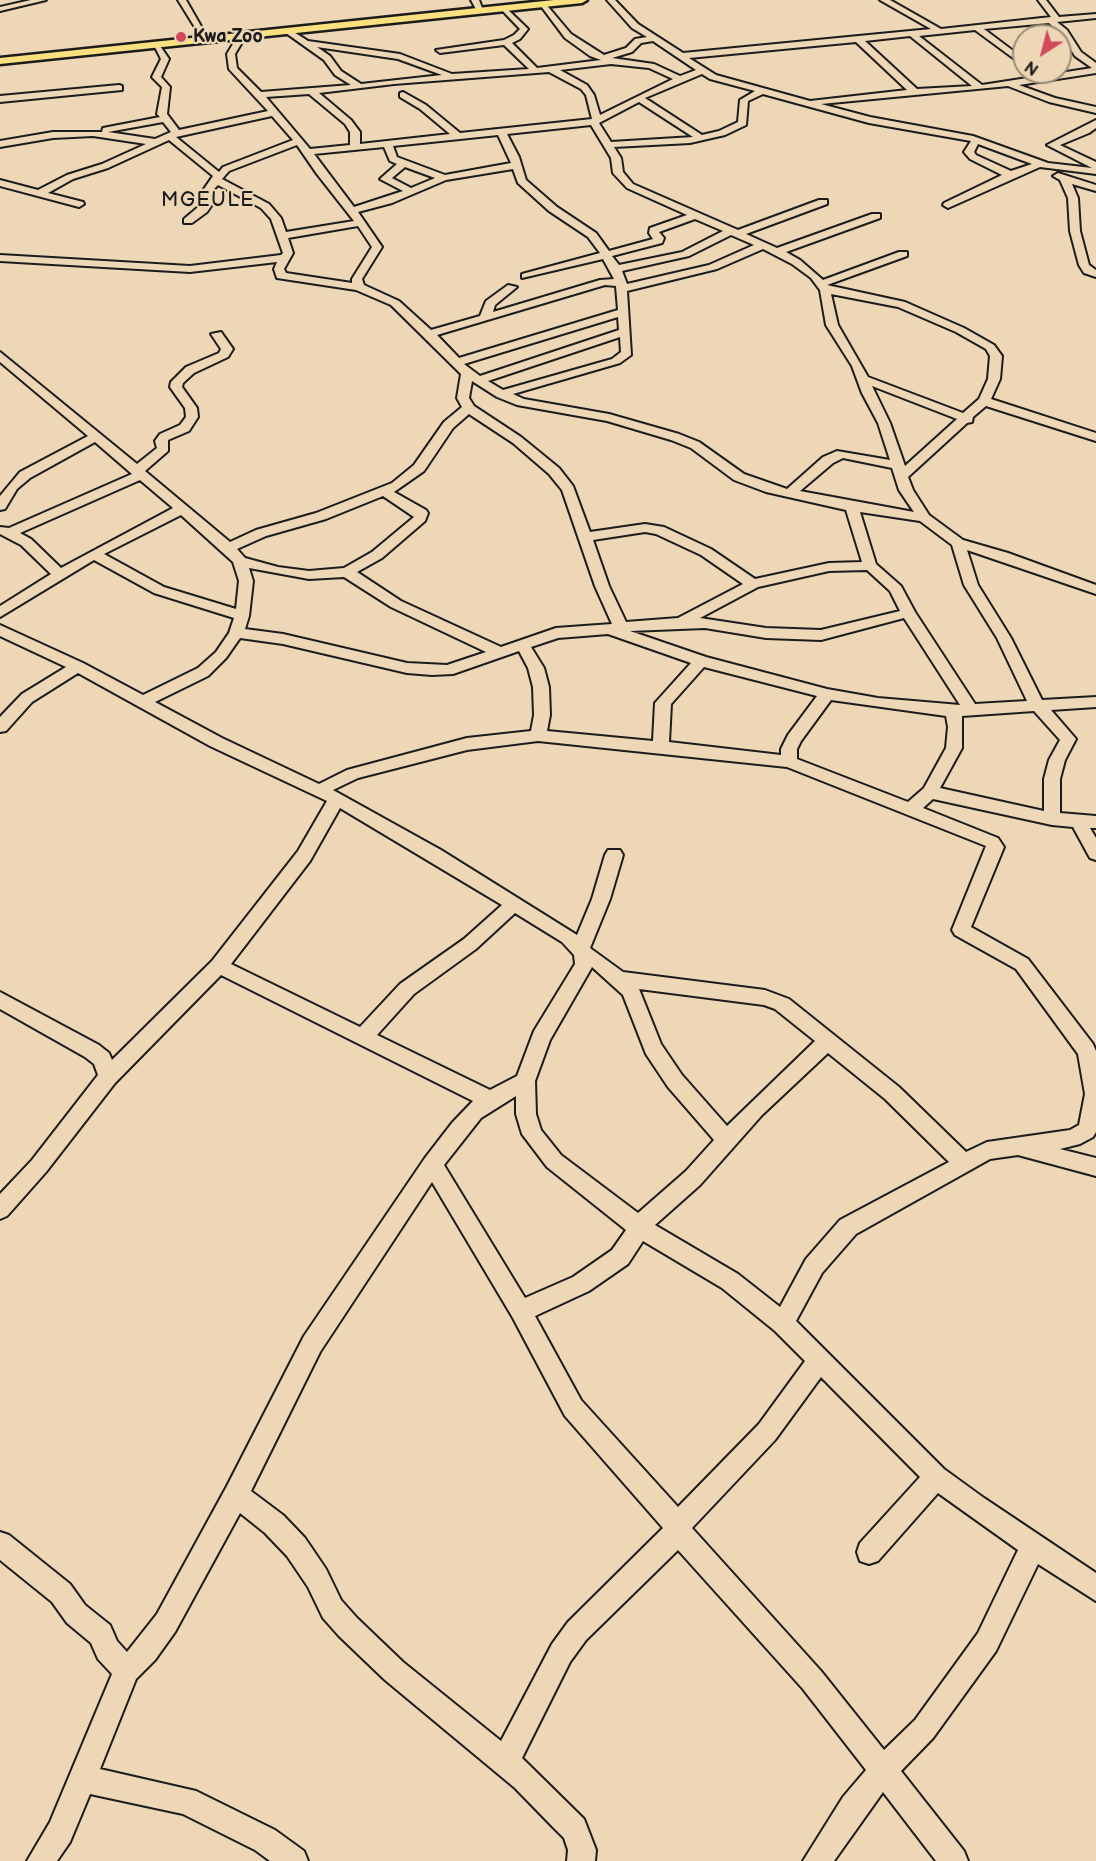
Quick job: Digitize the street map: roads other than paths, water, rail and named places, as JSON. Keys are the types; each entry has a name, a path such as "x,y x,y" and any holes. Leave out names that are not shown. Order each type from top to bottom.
{"main road":[{"path":"0,61 582,0"}],"street":[{"path":"0,7 42,0"},
{"path":"182,0 207,40"},
{"path":"475,0 481,11"},
{"path":"611,0 635,26 701,71 760,92 869,120 976,140 1033,163 1065,179 1096,188"},
{"path":"884,0 938,30"},
{"path":"1041,0 1078,54 1096,68"},
{"path":"540,4 578,45 608,60"},
{"path":"440,50 506,42 524,29 504,8"},
{"path":"682,56 1096,16"},
{"path":"976,27 1012,54"},
{"path":"289,32 327,58 338,73 360,87"},
{"path":"912,34 980,88"},
{"path":"234,37 237,44 231,54 233,69 241,74 308,152 320,172 352,210 377,247 357,279 359,287"},
{"path":"608,60 628,50 638,41 653,39"},
{"path":"857,39 915,92"},
{"path":"506,42 523,56 535,71"},
{"path":"307,43 400,57 454,76"},
{"path":"158,45 165,59 156,77 166,87 162,114 164,119 173,134 216,178 271,211 288,253 279,269 281,276 306,282 359,287 395,303 473,376 501,394 539,407 609,418 675,436 695,445 739,477 790,494 852,507 924,518"},
{"path":"257,95 360,87 394,81 535,71 608,60 651,66 680,79"},
{"path":"549,68 584,87 590,94 595,121 616,158 618,173 623,181 639,191 763,245 796,262 823,287 901,303 933,316 990,347 998,364 984,401 968,418 899,471"},
{"path":"1072,73 1096,68"},
{"path":"308,152 595,121 639,98 701,71"},
{"path":"806,104 855,97 1010,84 1052,100 1096,110"},
{"path":"0,99 119,88"},
{"path":"311,91 348,122 355,132 355,146"},
{"path":"607,145 701,138 740,126 743,123 744,100 760,92"},
{"path":"403,95 423,107 458,136"},
{"path":"855,97 869,120"},
{"path":"639,98 663,117 701,138"},
{"path":"38,194 173,134 274,113"},
{"path":"0,144 53,135 93,133 164,119"},
{"path":"1096,123 1086,131 1052,145 1096,169"},
{"path":"501,132 521,181 553,208 592,235 616,269 621,285 627,353 623,358 501,394"},
{"path":"93,133 154,142"},
{"path":"976,140 969,152 973,157 1011,175"},
{"path":"188,221 203,210 216,178 226,169 299,141"},
{"path":"387,143 393,159 402,165 444,178"},
{"path":"948,206 1033,163 1059,168 1096,169"},
{"path":"402,165 385,179 410,191"},
{"path":"352,210 373,206 444,178 516,165"},
{"path":"1065,179 1073,198 1075,231 1084,266 1088,271 1096,274"},
{"path":"0,183 80,204"},
{"path":"616,269 685,254 734,232 823,202"},
{"path":"526,276 658,241 660,238 654,230 696,215"},
{"path":"777,252 876,216"},
{"path":"282,236 360,223"},
{"path":"429,334 604,282 646,285 713,267 742,257 763,245"},
{"path":"823,287 903,254"},
{"path":"0,258 190,269 287,258"},
{"path":"487,317 490,303 512,287"},
{"path":"823,287 832,325 858,366 884,423 899,471 924,518 958,543 1014,560 1096,590"},
{"path":"457,362 624,312"},
{"path":"615,628 568,489 554,471 517,440 469,408 463,398 473,376 625,332"},
{"path":"6,531 139,473 163,448 161,441 164,437 185,428 192,417 190,408 176,387 177,382 190,370 224,355 226,349 217,334"},
{"path":"0,356 230,548 240,561 246,581 242,616 236,633 212,665 144,701"},
{"path":"863,379 968,418"},
{"path":"984,401 1096,437"},
{"path":"230,548 261,533 321,516 397,486 419,468 448,425 469,408"},
{"path":"0,506 12,487 25,475 96,437"},
{"path":"790,494 828,460 842,454 899,471"},
{"path":"240,561 278,571 309,575 347,572 377,555 420,518 421,513 384,491"},
{"path":"852,507 870,566 896,589 908,613 939,657 971,710"},
{"path":"0,612 94,554 182,509"},
{"path":"586,537 645,528 659,530 706,552 753,584"},
{"path":"6,531 26,542 43,561 60,574"},
{"path":"958,543 971,585 1008,646 1037,705 1068,739 1057,760 1052,779 1052,819"},
{"path":"94,554 159,590 242,616"},
{"path":"680,623 753,584 829,567 870,566"},
{"path":"347,572 396,604 497,651"},
{"path":"236,633 283,639 407,668 432,670 457,667 497,651 569,630 705,623 766,633 821,635 908,613"},
{"path":"615,628 701,660 827,694 878,703 953,711 1096,702"},
{"path":"0,630 78,666 216,742 329,795 568,936 582,951 620,979 631,991 652,1048 675,1081 727,1140"},
{"path":"522,643 536,668 541,687 542,715 538,736"},
{"path":"661,747 663,703 701,660"},
{"path":"0,727 27,698 78,666"},
{"path":"789,762 789,749 794,739 827,694"},
{"path":"909,811 930,792 956,743 953,711"},
{"path":"0,1209 46,1158 108,1077 177,1005 219,966 304,856 329,795 353,774 467,744 538,736 789,762 992,842 995,847 992,858 964,918 961,930 1022,964 1086,1050 1091,1062 1094,1110 1086,1131 1073,1138 987,1151 848,1227 814,1266 783,1323"},
{"path":"930,792 1052,819 1088,822 1096,854"},
{"path":"614,855 582,951 584,964 578,980 541,1037 525,1081 526,1114 532,1134 554,1161 638,1226 730,1281 783,1323 936,1477 1096,1588"},
{"path":"363,1037 408,989 470,944 514,904"},
{"path":"219,966 490,1100"},
{"path":"620,979 765,998 795,1012 826,1042 892,1093 965,1164"},
{"path":"0,1000 92,1051 102,1059 108,1077"},
{"path":"521,1311 559,1296 601,1272 628,1247 638,1226 693,1178 762,1103 826,1042"},
{"path":"92,1051 129,1056"},
{"path":"41,1861 60,1832 84,1779 110,1707 127,1670 146,1651 166,1623 236,1495 312,1344 432,1164 474,1112 490,1100 525,1081"},
{"path":"1014,1148 1096,1167"},
{"path":"432,1164 521,1311 573,1408 670,1518 675,1527 812,1680 954,1861"},
{"path":"507,1763 518,1734 561,1653 577,1630 671,1539 675,1527 767,1432 819,1361"},
{"path":"869,1552 936,1477"},
{"path":"236,1495 274,1524 296,1547 317,1578 332,1609 348,1627 394,1671 525,1778 574,1829 582,1850 581,1861"},
{"path":"0,1544 61,1593 76,1614 101,1634 107,1650 127,1670"},
{"path":"817,1861 853,1808 884,1769 924,1729 974,1661 987,1642 1034,1546"},
{"path":"84,1779 186,1801 265,1840 294,1861"}],"waterway":[{"path":"0,64 93,55"}],"place":[{"name":"Kwa Zoo","path":"181,37"}],"district":[{"name":"MGEULE","path":"208,201"}]}
